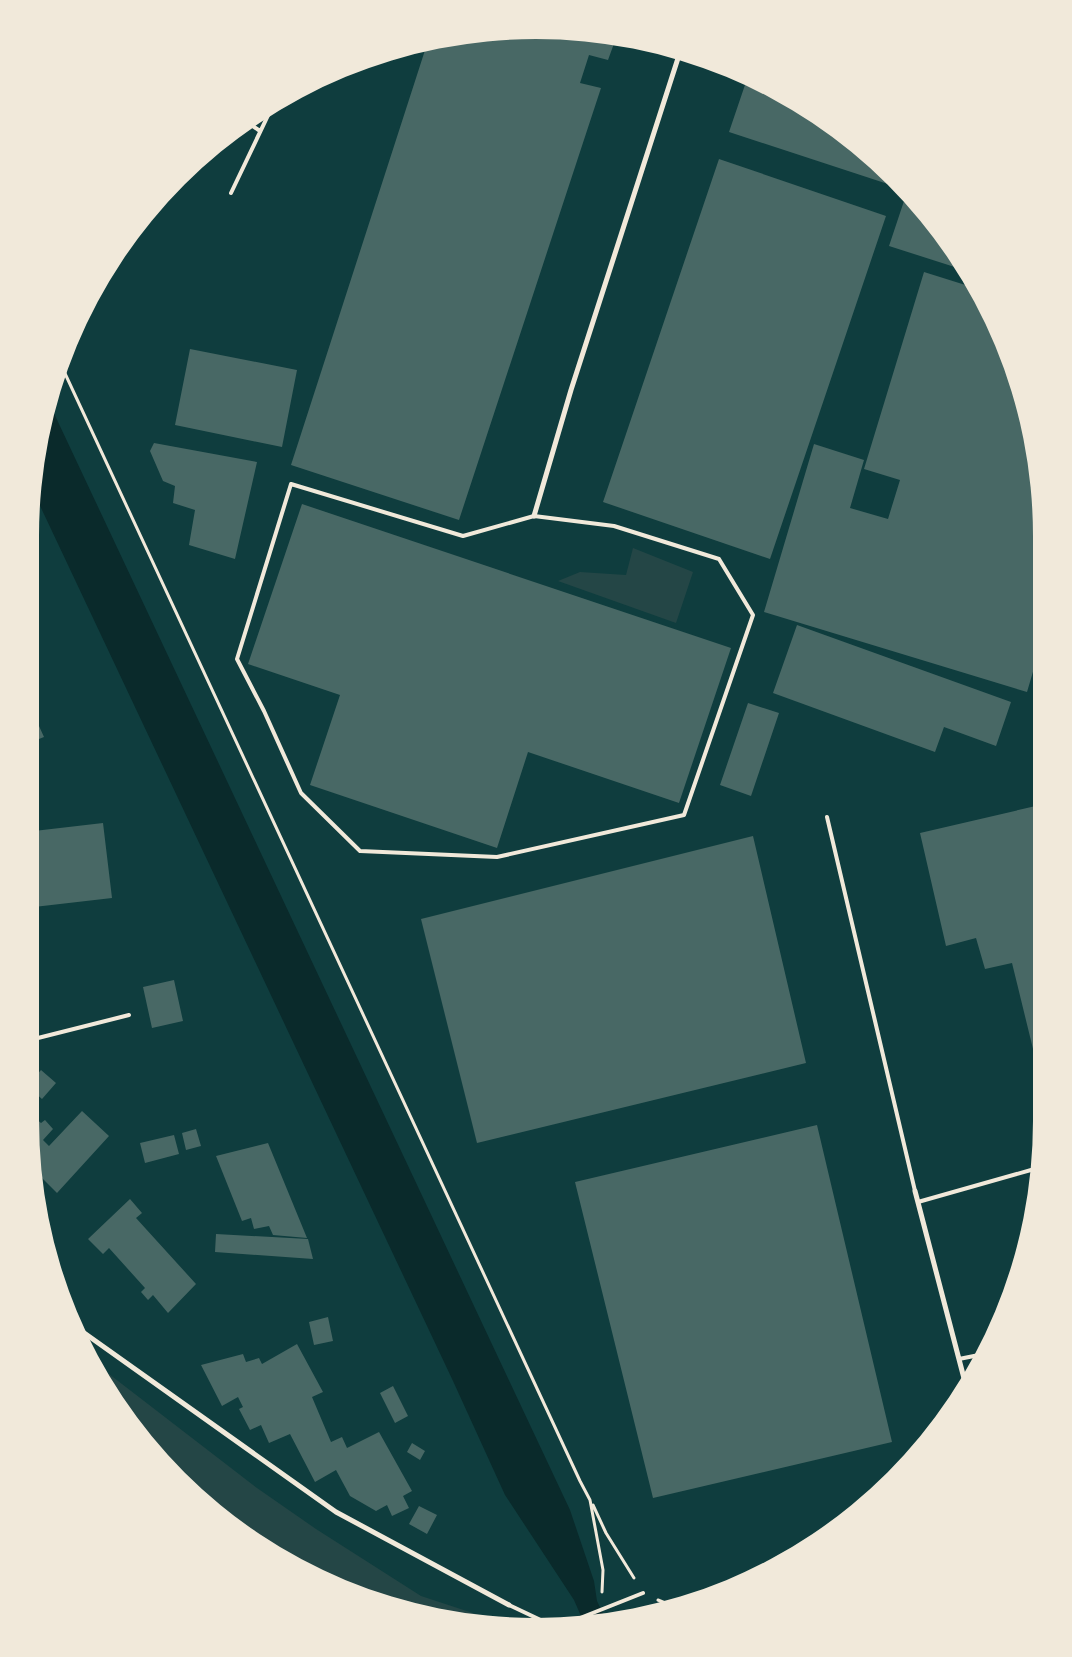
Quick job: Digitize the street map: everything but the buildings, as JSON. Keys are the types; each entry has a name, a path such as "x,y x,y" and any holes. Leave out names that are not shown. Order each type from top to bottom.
{"street":[{"path":"534,516 571,390 678,60"},
{"path":"915,1191 963,1376"},
{"path":"88,1335 336,1512 509,1604"}],"lane":[{"path":"231,193 266,119"},
{"path":"254,127 260,131"},
{"path":"291,484 463,536 534,516 614,526 719,559 753,615 684,815 497,857 360,852 301,793 264,711 237,659 291,484"},
{"path":"827,817 915,1191"},
{"path":"39,1038 129,1015"},
{"path":"918,1202 1030,1170"},
{"path":"959,1359 974,1356"},
{"path":"586,1615 644,1593"},
{"path":"509,1604 537,1618"}],"path":[{"path":"66,375 580,1482 624,1564 644,1593 663,1602"},
{"path":"590,1500 603,1570 602,1590 605,1598"}],"shaded area":[{"path":"54,414 570,1510 594,1581 597,1601 603,1614 581,1616 574,1600 505,1495 40,506 48,439"},
{"path":"633,548 693,572 676,623 558,581 580,572 626,575"},
{"path":"106,1372 257,1488 316,1529 421,1596 478,1615 439,1609 376,1592 316,1567 287,1552 233,1515 184,1473 142,1424"}]}
